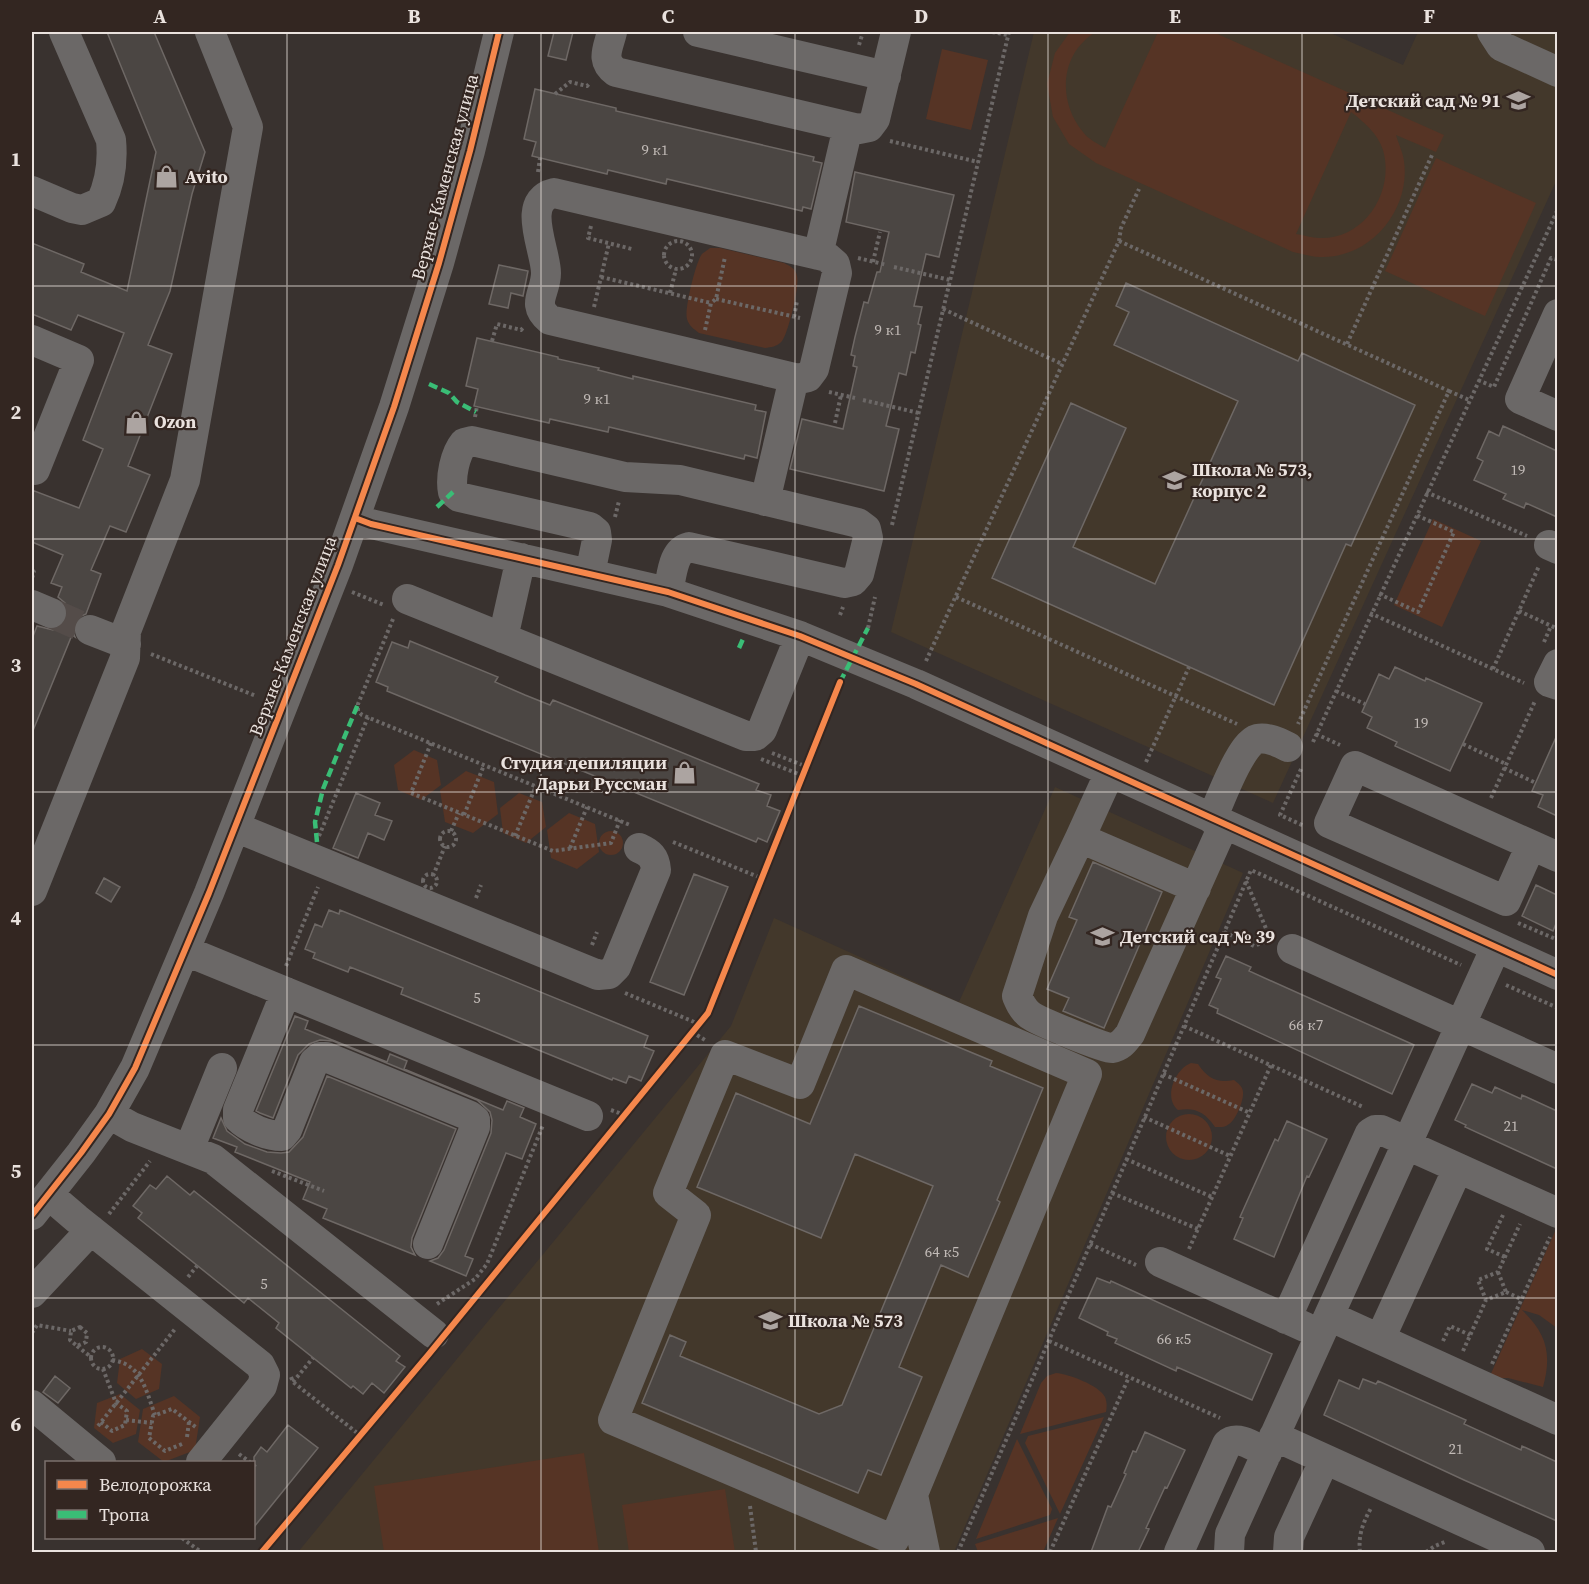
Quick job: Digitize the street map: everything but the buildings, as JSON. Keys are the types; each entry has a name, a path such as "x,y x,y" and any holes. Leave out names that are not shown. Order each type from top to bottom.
{"street":[{"path":"32,191 82,210 101,202 106,191 113,155 111,140 64,32"},
{"path":"32,891 125,658 126,631 184,480 248,127 210,32"},
{"name":"Верхне-Каменская улица","path":"40,1205 109,1114 135,1068 186,951 235,827 355,518 394,407 439,263 470,151 499,32"},
{"path":"612,32 606,56 608,66 616,72 858,127 876,119 896,32"},
{"path":"698,32 886,76"},
{"path":"1492,32 1501,46 1557,72"},
{"path":"818,255 858,127"},
{"path":"554,193 827,257 835,264 837,273 814,369 808,377 799,379 550,320 542,313 539,302 546,274 536,219 540,203 545,195 554,193"},
{"path":"1557,314 1520,399 1557,416"},
{"path":"32,340 80,360 35,470 32,469"},
{"path":"765,501 794,378"},
{"path":"590,574 597,540 596,532 590,527 459,497 453,492 451,484 459,449 464,442 472,441 625,477 680,480 858,523 866,529 867,538 859,574 853,580 844,583 689,547 682,549 677,555 668,592"},
{"path":"355,518 371,524 668,592 800,636 916,684 1491,945 1557,972"},
{"path":"503,638 521,558"},
{"path":"401,604 503,638 746,736 755,736 762,730 800,636"},
{"path":"90,630 126,644"},
{"path":"1123,778 1080,838 1043,916 1017,996 1031,1016 1100,1046 1114,1048 1121,1045 1130,1034 1196,888 1243,749 1255,739 1270,739 1301,752"},
{"path":"1229,1552 1230,1534 1484,975 1491,945 1506,901 1544,851 1355,766 1329,823 1506,901"},
{"path":"235,827 598,975 609,974 616,967 656,870 655,860 638,838"},
{"path":"1080,838 1196,888"},
{"path":"1292,950 1557,1070"},
{"path":"186,951 588,1116"},
{"path":"846,970 1087,1074 913,1495 894,1540 613,1420 696,1215 669,1193 725,1055 800,1084 846,970"},
{"path":"282,991 238,1110 238,1118 244,1124 273,1136 282,1136 287,1130 314,1062 326,1057 475,1120 475,1127 428,1244"},
{"path":"189,1149 222,1068"},
{"path":"109,1114 132,1127 213,1159 424,1326"},
{"path":"1286,1319 1370,1133 1375,1130 1381,1130 1522,1197 1555,1222"},
{"path":"1380,1339 1458,1168"},
{"path":"40,1205 91,1230 260,1365 265,1375 262,1386 202,1461"},
{"path":"32,1293 91,1230"},
{"path":"1169,1266 1286,1319 1325,1325 1380,1339 1557,1420"},
{"path":"32,1405 100,1461"},
{"path":"1179,1552 1227,1444 1232,1440 1271,1444 1325,1459 1530,1552"},
{"path":"1288,1552 1289,1537 1325,1459"},
{"path":"913,1495 925,1552"}],"path":[{"path":"892,526 1008,33 992,32"},
{"path":"555,94 570,81 587,86 608,66"},
{"path":"858,127 891,142 978,162"},
{"path":"1347,344 1432,155"},
{"path":"916,684 1119,241 1121,228 1139,189"},
{"path":"1301,752 1336,691 1557,209"},
{"path":"591,223 588,238 632,249"},
{"path":"873,262 880,232"},
{"path":"674,241 681,241 688,244 692,250 692,257 689,264 676,269 669,266 664,252 674,241"},
{"path":"1119,241 1469,400"},
{"path":"592,313 609,243"},
{"path":"704,334 711,303 716,298 727,250"},
{"path":"1490,395 1551,258 1557,260"},
{"path":"894,267 950,280"},
{"path":"670,293 676,269"},
{"path":"601,277 711,303"},
{"path":"716,298 792,316 798,301"},
{"path":"943,309 1062,364"},
{"path":"492,341 497,324 520,330 542,313"},
{"path":"1478,380 1494,387"},
{"path":"1280,815 1301,752 1449,391"},
{"path":"834,423 841,395"},
{"path":"863,400 919,413"},
{"path":"614,523 625,477"},
{"path":"1426,492 1553,547 1519,611 1493,669"},
{"path":"1379,594 1418,612 1454,532 1416,515"},
{"path":"32,570 34,572 32,578"},
{"path":"346,590 401,604 358,704 358,711 620,820 638,838"},
{"path":"868,628 876,594"},
{"path":"956,597 1238,724 1255,739"},
{"path":"1519,611 1557,629"},
{"path":"1370,613 1525,683 1551,681"},
{"path":"126,644 256,696"},
{"path":"1123,778 1176,696 1189,667"},
{"path":"1480,822 1505,766 1551,681"},
{"path":"1336,691 1365,704"},
{"path":"322,828 368,717"},
{"path":"755,736 760,759 801,775"},
{"path":"431,743 411,793 515,836 553,851 611,843 620,820"},
{"path":"1463,744 1536,783"},
{"path":"464,815 484,765"},
{"path":"515,836 536,786"},
{"path":"570,848 587,807"},
{"path":"451,832 459,813"},
{"path":"447,830 451,832 456,834 457,843 449,849 441,845 439,836 447,830"},
{"path":"668,840 761,878"},
{"path":"433,876 445,846"},
{"path":"282,991 327,864"},
{"path":"958,1552 1251,870 1557,1008"},
{"path":"1224,932 1254,946 1271,940 1246,880"},
{"path":"648,1003 699,1024"},
{"path":"1184,1026 1370,1109"},
{"path":"1169,1266 1197,1229 1271,1065"},
{"path":"1163,1074 1250,1113"},
{"path":"424,1326 475,1279 487,1264 553,1102"},
{"path":"1144,1118 1230,1156"},
{"path":"122,1197 156,1153"},
{"path":"1126,1159 1212,1197"},
{"path":"286,1176 324,1191"},
{"path":"1112,1193 1197,1229"},
{"path":"1486,1299 1478,1280 1498,1272 1505,1257 1522,1197"},
{"path":"1505,1257 1487,1249 1522,1197"},
{"path":"1482,1386 1555,1222"},
{"path":"482,1272 490,1278"},
{"path":"1498,1272 1506,1292"},
{"path":"1453,1372 1486,1299 1506,1292 1522,1299"},
{"path":"95,1429 191,1310"},
{"path":"32,1333 37,1325 71,1331 80,1327 87,1333 86,1342 77,1346"},
{"path":"71,1331 70,1340 91,1357"},
{"path":"1049,1341 1227,1421"},
{"path":"103,1346 113,1354 111,1365 100,1370 91,1363 91,1357 92,1351 103,1346"},
{"path":"293,1382 313,1358"},
{"path":"112,1360 123,1362 139,1374 155,1415"},
{"path":"101,1422 112,1431 125,1425 127,1411 116,1403 103,1369"},
{"path":"1050,1552 1129,1377"},
{"path":"172,1408 189,1422 186,1443 165,1451 149,1438 152,1423 153,1416 172,1408"},
{"path":"126,1420 152,1423"},
{"path":"341,1420 361,1436"},
{"path":"747,1477 756,1552"},
{"path":"1360,1552 1359,1537 1364,1521 1386,1487"},
{"path":"183,1539 201,1552"}],"shaded area":[{"name":"Школа № 573, корпус 2","path":"1034,32 1328,32 1403,65 1418,32 1557,32 1557,179 1273,803 891,632"},
{"path":"1070,32 1096,32 1075,52 1066,78 1066,92 1069,106 1083,132 1105,148 1158,32 1213,32 1444,135 1436,152 1396,135 1403,158 1404,179 1401,197 1394,213 1383,228 1355,250 1320,257 1307,255 1293,252 1096,163 1069,144 1053,117 1047,84 1055,53","holes":["1351,112 1366,124 1381,144 1386,166 1385,181 1380,196 1373,210 1363,222 1350,231 1319,238 1296,234"]},
{"path":"942,49 988,60 971,130 926,119"},
{"path":"1436,158 1536,203 1485,316 1385,271"},
{"path":"710,248 720,248 784,263 795,271 797,289 793,309 784,337 778,344 765,348 699,333 689,324 687,306 694,275 702,254"},
{"path":"1433,519 1481,541 1442,627 1394,605"},
{"path":"414,750 437,760 441,785 421,800 398,790 394,765"},
{"path":"466,771 494,782 498,814 473,833 445,822 440,790"},
{"name":"Школа № 573","path":"1055,787 1243,873 954,1552 298,1552 731,1026 774,918 959,1002"},
{"path":"519,793 542,802 546,827 526,843 503,833 500,808"},
{"path":"569,813 595,824 599,852 577,869 551,858 547,830"},
{"path":"611,831 620,834 623,843 620,852 611,855 602,852 599,843 602,834"},
{"path":"1191,1063 1198,1064 1213,1079 1234,1080 1241,1087 1243,1096 1241,1105 1232,1122 1222,1127 1215,1127 1199,1112 1190,1109 1178,1110 1174,1105 1171,1098 1173,1084 1180,1071"},
{"path":"1194,1114 1206,1120 1211,1128 1211,1146 1206,1154 1198,1159 1184,1160 1172,1154 1167,1146 1166,1132 1172,1120 1180,1115"},
{"path":"1557,1227 1557,1328 1539,1315 1522,1310 1537,1328 1545,1345 1547,1364 1543,1387 1508,1378 1489,1378"},
{"path":"142,1349 162,1364 159,1389 136,1399 117,1383 120,1359"},
{"path":"1056,1373 1068,1375 1096,1388 1105,1397 1106,1412 1020,1434 1041,1383 1047,1376"},
{"path":"120,1394 140,1410 136,1434 113,1443 94,1428 97,1403"},
{"path":"174,1396 200,1417 195,1450 163,1461 138,1442 143,1409"},
{"path":"1104,1417 1060,1514 1025,1443 1028,1436"},
{"path":"1017,1439 1052,1509 1050,1515 976,1539"},
{"path":"584,1453 599,1552 384,1552 374,1486"},
{"path":"725,1489 735,1552 629,1552 622,1505"},
{"path":"1058,1518 1043,1552 978,1552 975,1544"}],"tunnel":[{"path":"51,613 90,630"}],"marked path":[{"path":"429,384 449,393 457,402 476,412"},
{"path":"437,507 453,492"},
{"path":"840,682 868,628"},
{"path":"739,648 743,639"},
{"path":"317,842 315,822 323,789 358,704"}],"cycle path":[{"path":"32,1215 109,1114 135,1068 209,893 338,565 394,407 439,263 470,151 499,32"},
{"path":"355,518 371,524 668,592 800,636 916,684 1558,975"},
{"path":"262,1552 429,1354 708,1013 840,682"}],"place":[{"name":"Детский сад № 91","path":"1519,101"},
{"name":"Avito","path":"167,177"},
{"name":"Ozon","path":"136,422"},
{"name":"Школа № 573, корпус 2","path":"1174,480"},
{"name":"Студия депиляции Дарьи Руссман","path":"685,773"},
{"name":"Детский сад № 39","path":"1102,937"},
{"name":"Школа № 573","path":"770,1321"}]}
